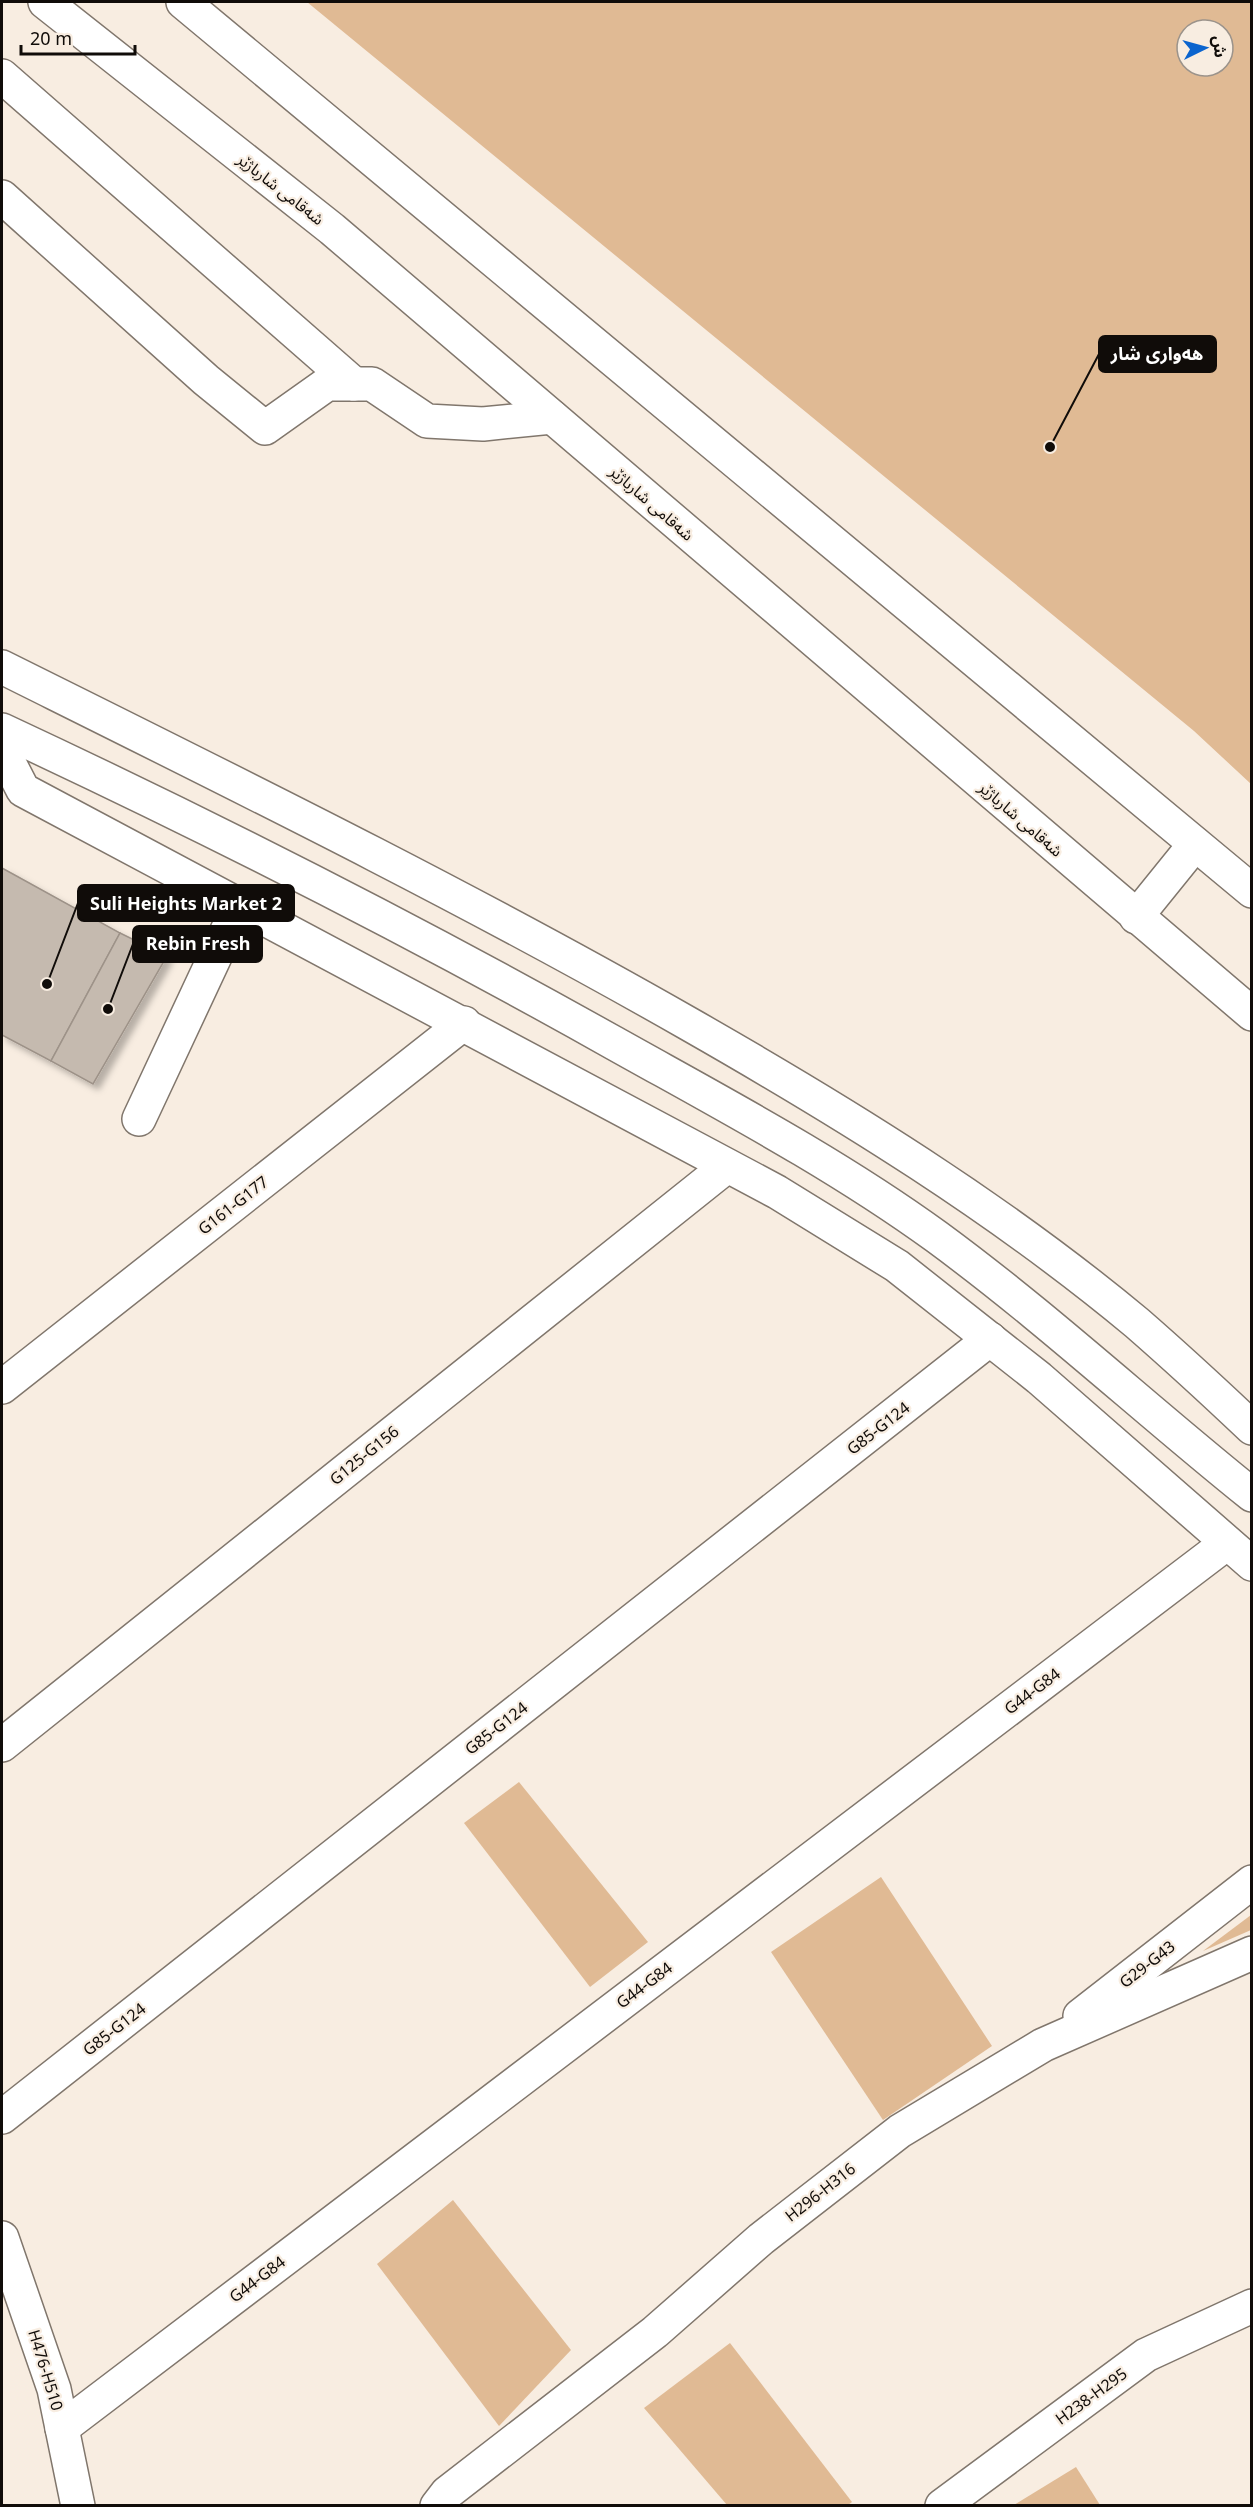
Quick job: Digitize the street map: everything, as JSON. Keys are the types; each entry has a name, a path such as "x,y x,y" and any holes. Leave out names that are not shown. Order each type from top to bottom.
{"street":[{"name":"شەقامی شارباژێر","path":"45,2 332,229 1251,1014"},
{"path":"183,2 1251,891"},
{"path":"2,76 354,384"},
{"path":"2,197 206,380 265,428 327,384 372,384 427,421 483,424 552,417"},
{"path":"2,667 328,830 582,964 827,1104 936,1173 1040,1248 1137,1323 1251,1428"},
{"path":"2,730 302,874 512,985 749,1117 936,1236 1085,1355 1251,1495"},
{"path":"2,749 23,790 240,903 777,1192 897,1266 1040,1378 1251,1564"},
{"path":"1136,917 1195,844"},
{"path":"139,1119 240,903"},
{"name":"G161-G177","path":"2,1387 464,1023"},
{"name":"G125-G156","path":"2,1745 727,1166"},
{"name":"G85-G124","path":"2,2117 990,1339"},
{"name":"G44-G84","path":"62,2428 1227,1543"},
{"name":"G29-G43","path":"1043,2045 1251,1882"},
{"name":"H296-H316","path":"439,2501 655,2331 761,2239 900,2131 1043,2045 1251,1953"},
{"name":"H476-H510","path":"2,2238 54,2389 78,2505"},
{"name":"H238-H295","path":"942,2505 1146,2355 1251,2306"}],"shaded area":[{"path":"307,2 1251,2 1251,784 1194,731"},
{"path":"519,1782 648,1942 590,1987 464,1823"},
{"path":"881,1877 992,2046 883,2120 771,1952"},
{"path":"1251,1915 1251,1930 1203,1951"},
{"path":"453,2200 571,2350 499,2426 377,2264"},
{"path":"730,2343 852,2502 848,2505 727,2505 644,2408"},
{"path":"1076,2467 1100,2505 1014,2505"}],"building":[{"path":"2,868 120,933 51,1061 2,1035"},
{"path":"120,933 167,956 93,1084 51,1061"}],"place":[{"name":"هەواری شار","path":"1050,447"},
{"name":"Suli Heights Market 2","path":"47,984"},
{"name":"Rebin Fresh","path":"108,1009"}]}
